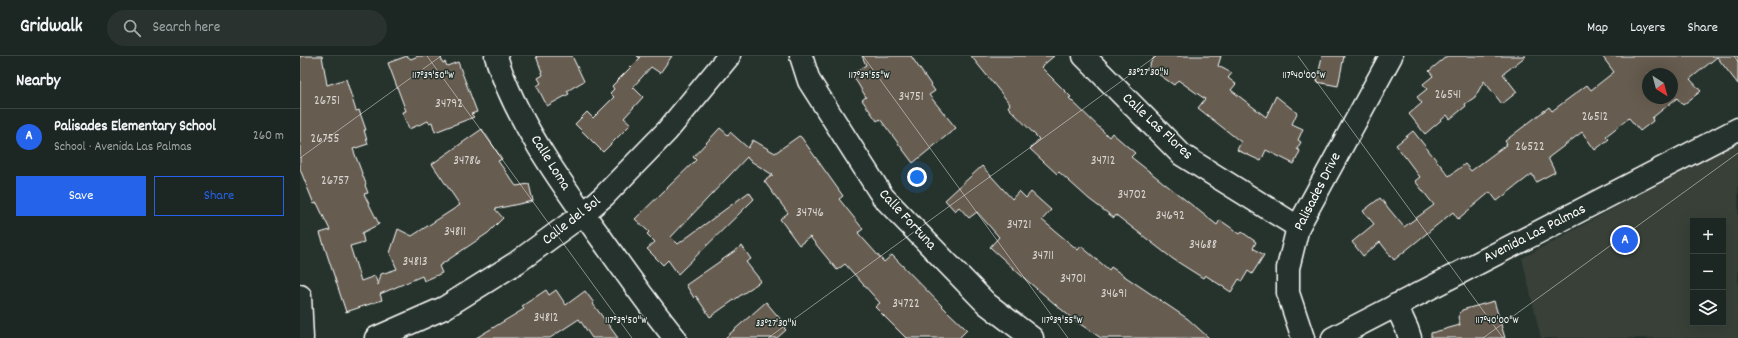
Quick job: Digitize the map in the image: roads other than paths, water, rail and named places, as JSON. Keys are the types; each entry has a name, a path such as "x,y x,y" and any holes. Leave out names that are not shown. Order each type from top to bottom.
{"street":[{"name":"Calle Loma","path":"496,56 499,68 523,120 569,193 655,313 676,338"},
{"name":"Calle del Sol","path":"376,338 444,308 516,263 583,214 604,196 667,131 729,56"},
{"name":"Calle Fortuna","path":"801,56 808,81 882,197 987,304 1032,338"},
{"name":"Calle Las Flores","path":"1084,56 1182,154 1298,227"},
{"name":"Palisades Drive","path":"1303,338 1288,293 1288,268 1298,227 1391,56"},
{"name":"Avenida Las Palmas","path":"1333,338 1738,130"},
{"path":"300,296 302,338"},
{"path":"1396,305 1410,338"}],"place":[{"name":"Palisades Elementary School","path":"1625,240"}]}
